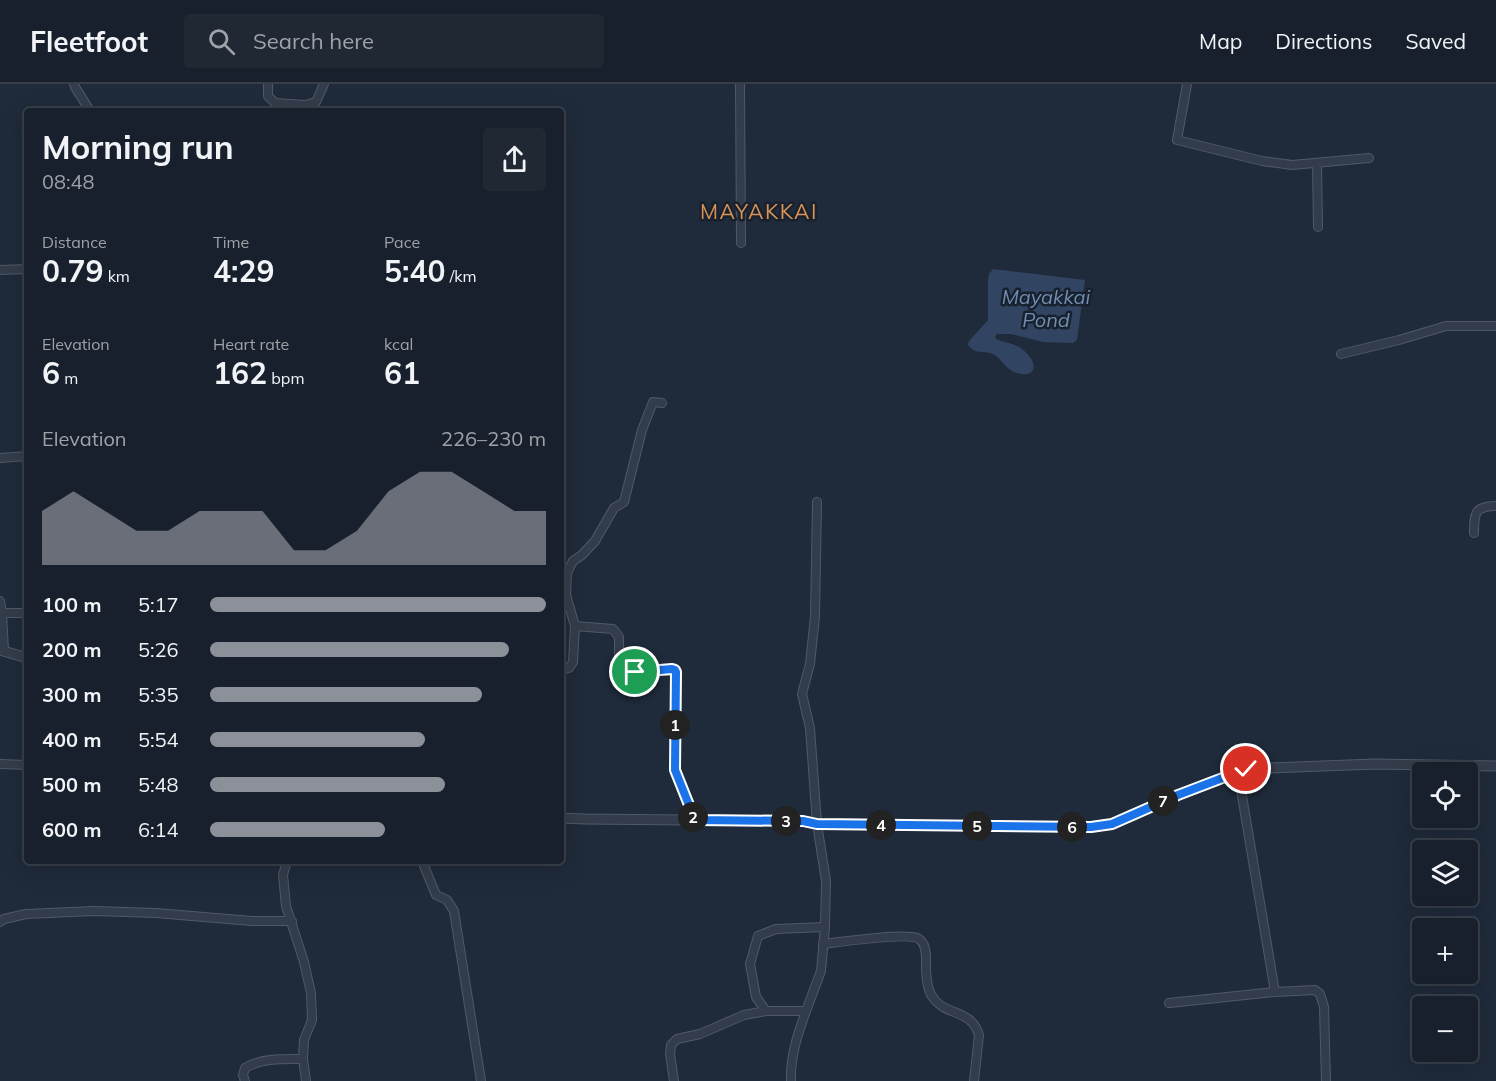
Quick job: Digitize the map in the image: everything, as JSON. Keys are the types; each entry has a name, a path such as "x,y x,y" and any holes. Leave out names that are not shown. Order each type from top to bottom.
{"street":[{"path":"74,84 88,108"},
{"path":"268,84 268,96 275,102 305,105 316,102 324,84"},
{"path":"740,84 741,243"},
{"path":"1187,84 1177,140 1262,161 1292,165 1369,158"},
{"path":"1317,163 1318,227"},
{"path":"0,270 24,269"},
{"path":"1341,354 1446,326 1496,326"},
{"path":"564,669 569,668 573,662 575,626 566,595 567,573 573,561 595,541 614,508 624,502 642,430 653,402 662,403"},
{"path":"0,458 24,456"},
{"path":"791,1081 790,1070 799,1029 821,971 825,927 826,881 817,824 810,728 802,694 810,664 815,616 816,502"},
{"path":"1474,533 1474,518 1479,509 1484,506 1496,506"},
{"path":"0,601 3,613 2,650 24,657"},
{"path":"3,613 24,613"},
{"path":"575,626 613,629 620,637 619,662 625,668 635,672 675,670 675,770 695,820"},
{"path":"0,764 24,765"},
{"path":"564,818 1091,827 1112,824 1246,769 1375,764 1496,766"},
{"path":"1238,772 1275,992"},
{"path":"286,864 283,875 286,906 304,962 311,993 312,1020 304,1040 303,1059 306,1081"},
{"path":"423,864 436,895 447,900 454,911 481,1081"},
{"path":"0,922 26,914 94,911 156,913 252,921 292,921"},
{"path":"766,1011 756,997 750,964 758,936 776,929 825,927"},
{"path":"823,944 883,937 917,937 922,941 925,947 931,996 936,1003 972,1021 977,1028 979,1035 974,1081"},
{"path":"1169,1003 1316,990 1320,994 1324,1007 1326,1081"},
{"path":"674,1081 670,1054 671,1046 677,1040 699,1034 744,1015 766,1011 806,1011"},
{"path":"245,1081 243,1075 245,1068 249,1065 270,1060 303,1059"}],"water":[{"name":"Mayakkai Pond","path":"993,269 1085,280 1077,340 1073,343 1043,342 1011,334 997,334 995,337 1019,347 1028,354 1032,359 1033,369 1027,374 1014,372 993,354 976,351 968,345 988,320 988,280"}],"district":[{"name":"MAYAKKAI","path":"759,212"}],"route":[{"path":"635,672 672,669 676,672 675,770 695,820 803,821 817,824 1091,827 1112,824 1246,769"}]}
